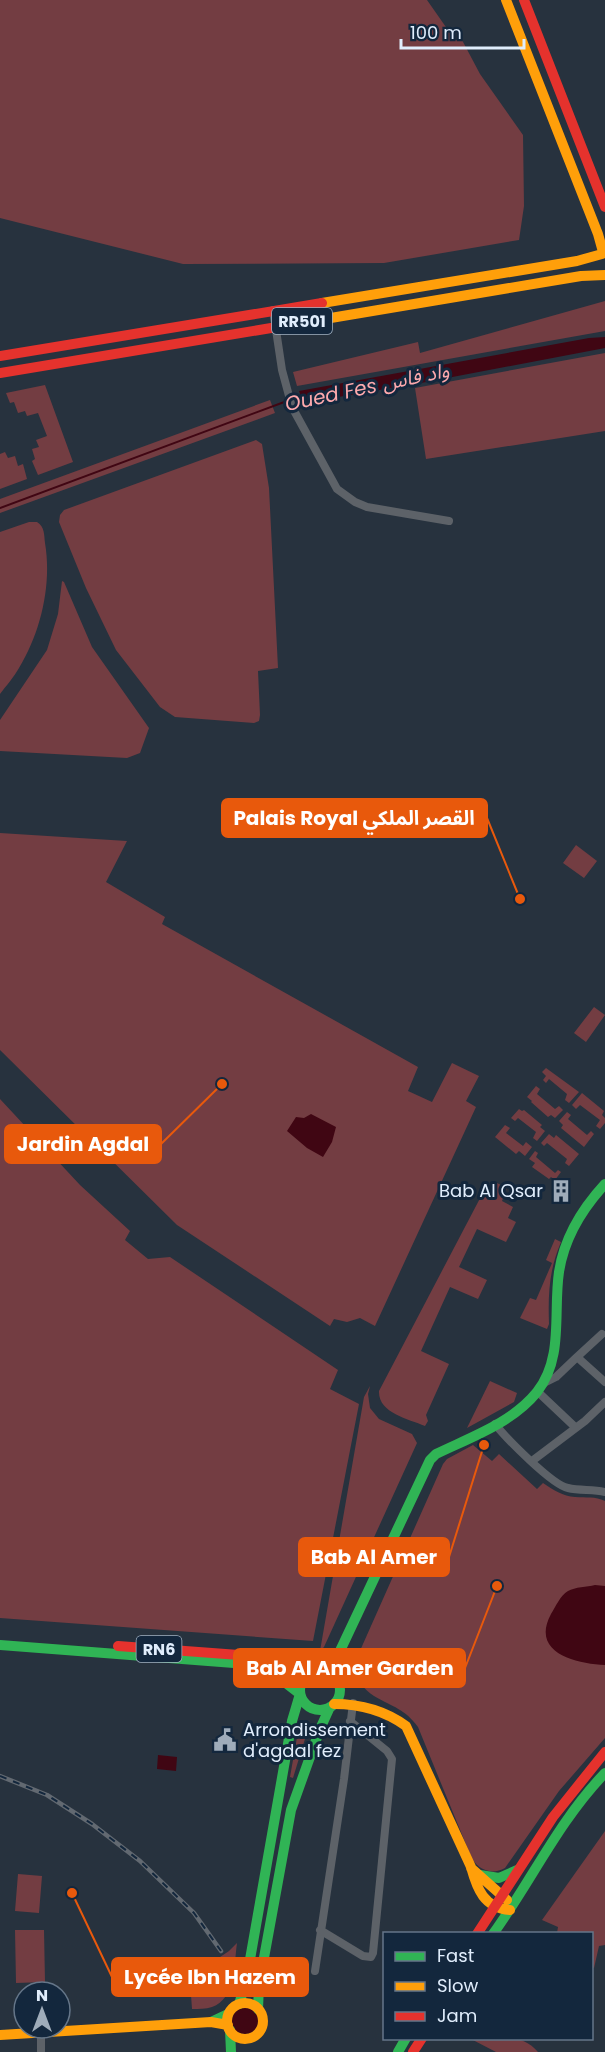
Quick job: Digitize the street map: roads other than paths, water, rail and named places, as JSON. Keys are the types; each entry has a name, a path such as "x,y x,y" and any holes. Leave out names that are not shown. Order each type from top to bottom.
{"main road":[{"name":"RR501","path":"0,373 547,281 605,274 601,266 603,252 598,234 506,0"},
{"path":"524,0 605,207"},
{"name":"RR501","path":"0,356 577,261 603,252"},
{"path":"246,2049 263,2022 258,2009 260,1985 285,1833 298,1787 332,1705 340,1692 339,1653 430,1460 436,1454 495,1424 524,1406 541,1388 550,1371 553,1355 561,1263 577,1223 605,1184"},
{"name":"RN6","path":"0,1637 265,1657 332,1674 353,1703"},
{"name":"RN6","path":"0,1645 259,1666 277,1674 312,1708 325,1709 332,1705 353,1703 388,1714 406,1726 475,1871 478,1889 493,1908"},
{"path":"239,2004 246,1982 292,1721 302,1682 310,1673 318,1670 339,1653"},
{"path":"478,1932 548,1824 579,1780 605,1752"},
{"path":"494,1932 510,1910 538,1860 589,1790 605,1773"},
{"path":"475,1871 498,1879 518,1869"},
{"name":"RN6","path":"475,1871 502,1894 510,1910"},
{"path":"493,1908 510,1910"},
{"path":"231,2052 229,2023 234,2007 239,2004 249,2004 258,2009"},
{"path":"72,2031 211,2022 229,2023"},
{"path":"229,2023 240,2038 253,2037"}],"street":[{"path":"273,310 287,393 292,407 337,489 355,502 378,509 449,520"},
{"path":"574,1427 541,1388 602,1334"},
{"path":"577,1357 605,1382"},
{"path":"532,1461 574,1427 585,1421 605,1402"},
{"path":"495,1424 504,1436 562,1486 569,1489 605,1492"},
{"path":"315,1971 353,1703"},
{"path":"320,1930 363,1956 371,1957 373,1953 392,1759 387,1751 350,1721"}],"water":[{"path":"605,337 605,348 421,383 303,403 299,391 589,338"},
{"path":"311,1114 336,1127 332,1142 323,1157 307,1148 287,1131 296,1117 304,1118"},
{"path":"595,1585 605,1586 605,1665 581,1662 559,1654 546,1638 546,1627 558,1601 568,1591"},
{"path":"158,1755 177,1757 176,1771 157,1769"},
{"path":"245,2008 254,2012 258,2021 254,2030 245,2034 236,2030 232,2021 236,2012"}],"waterway":[{"name":"Oued Fes واد فاس","path":"0,508 287,401"}],"railway":[{"path":"0,1776 47,1795 92,1824 140,1861 194,1913 221,1951"}],"place":[{"name":"Palais Royal القصر الملكي","path":"520,899"},
{"name":"Jardin Agdal","path":"222,1084"},
{"name":"Bab Al Qsar","path":"561,1191"},
{"name":"Bab Al Amer","path":"484,1445"},
{"name":"Bab Al Amer Garden","path":"497,1586"},
{"name":"Arrondissement d'agdal fez","path":"225,1740"},
{"name":"Lycée Ibn Hazem","path":"72,1893"}]}
